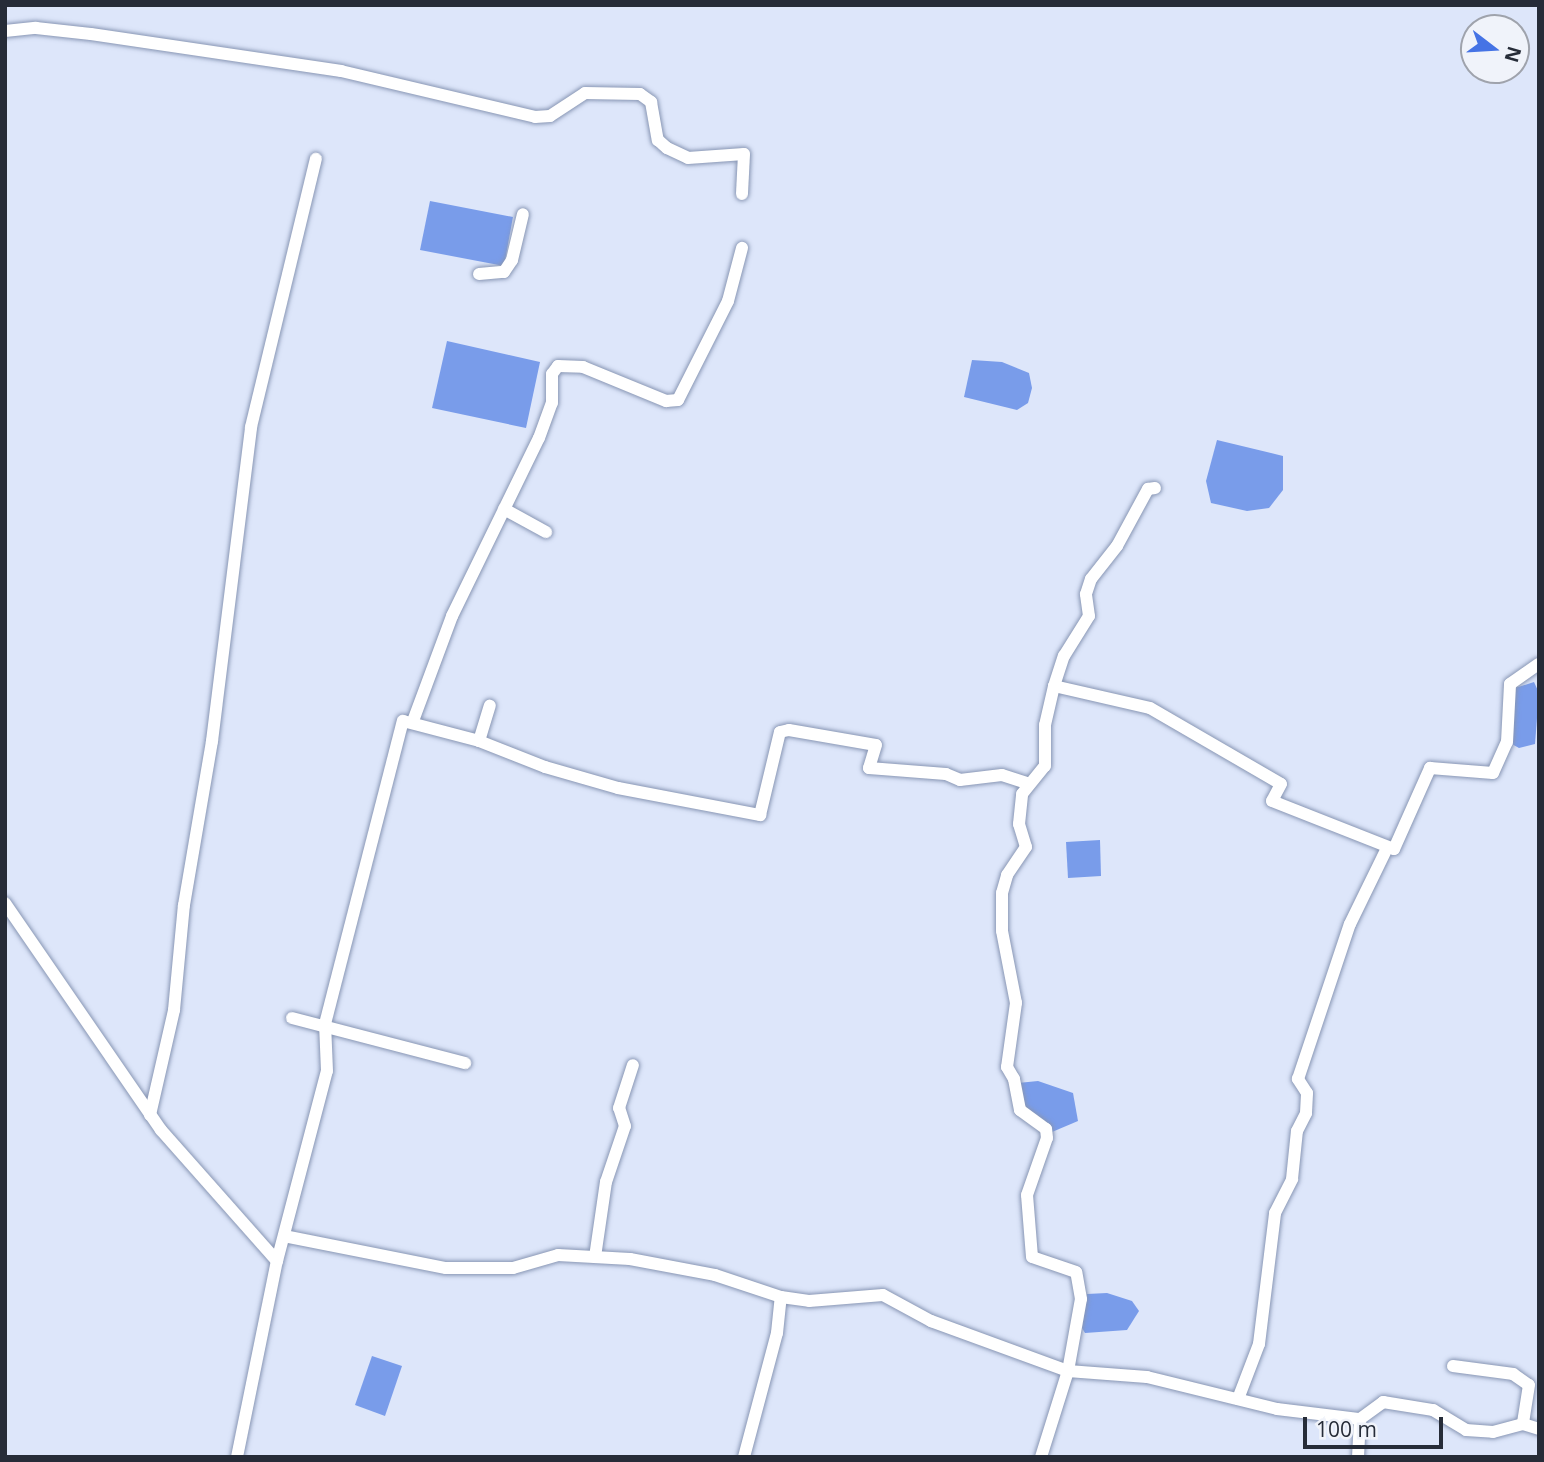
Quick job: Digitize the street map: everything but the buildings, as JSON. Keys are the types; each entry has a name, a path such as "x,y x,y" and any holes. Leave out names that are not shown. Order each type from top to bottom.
{"street":[{"path":"5,31 36,28 116,37 341,71 535,117 550,116 585,93 640,94 651,102 658,140 667,148 688,158 744,154 742,194"},
{"path":"150,1115 174,1010 184,905 212,741 251,426 316,159"},
{"path":"479,274 504,272 512,260 523,215"},
{"path":"413,720 452,616 539,438 552,403 552,374 558,366 583,367 666,401 678,400 728,301 742,248"},
{"path":"1041,1457 1068,1371 1080,1299 1076,1272 1032,1257 1027,1195 1047,1138 1046,1129 1020,1110 1006,1060 1016,1003 1002,931 1002,893 1007,875 1026,847 1019,824 1027,783 1045,766 1045,725 1054,686 1064,656 1090,616 1086,594 1091,579 1117,546 1148,489 1154,488"},
{"path":"504,509 546,532"},
{"path":"1054,686 1150,708 1281,784 1272,801 1387,848 1398,847 1430,768 1493,774 1507,743 1510,684 1539,664"},
{"path":"479,741 490,706"},
{"path":"237,1457 277,1261 327,1071 325,1024 403,721 413,720 479,741 545,768 618,788 760,815 780,733 789,730 876,745 869,768 946,774 960,780 1002,775 1027,783"},
{"path":"1238,1399 1259,1344 1275,1213 1292,1179 1297,1131 1306,1113 1307,1093 1298,1079 1345,935 1387,848"},
{"path":"5,903 150,1115 277,1261"},
{"path":"292,1018 325,1024 465,1063"},
{"path":"595,1257 606,1182 625,1126 620,1108 633,1065"},
{"path":"284,1236 446,1268 513,1268 558,1255 595,1257 688,1268 781,1297 809,1301 883,1295 931,1321 1068,1371 1147,1377 1238,1399 1360,1419 1383,1402 1433,1410 1465,1430 1493,1432 1523,1424 1539,1429"},
{"path":"744,1457 777,1334 781,1297"},
{"path":"1452,1366 1513,1374 1529,1385 1523,1424"},
{"path":"1358,1457 1360,1419"}],"water":[{"path":"430,201 513,217 504,266 420,250"},
{"path":"447,341 540,362 526,428 432,408"},
{"path":"972,360 1002,362 1029,373 1032,388 1028,403 1017,410 964,397"},
{"path":"1217,440 1283,456 1283,490 1269,508 1247,511 1211,503 1206,481"},
{"path":"1534,682 1539,693 1535,744 1519,748 1510,743 1515,688"},
{"path":"1100,840 1101,876 1068,878 1066,842"},
{"path":"1038,1081 1073,1093 1078,1121 1052,1132 1028,1114 1018,1083"},
{"path":"1107,1293 1132,1301 1139,1311 1127,1330 1085,1333 1082,1328 1087,1294"},
{"path":"372,1356 402,1366 385,1416 355,1405"}]}
